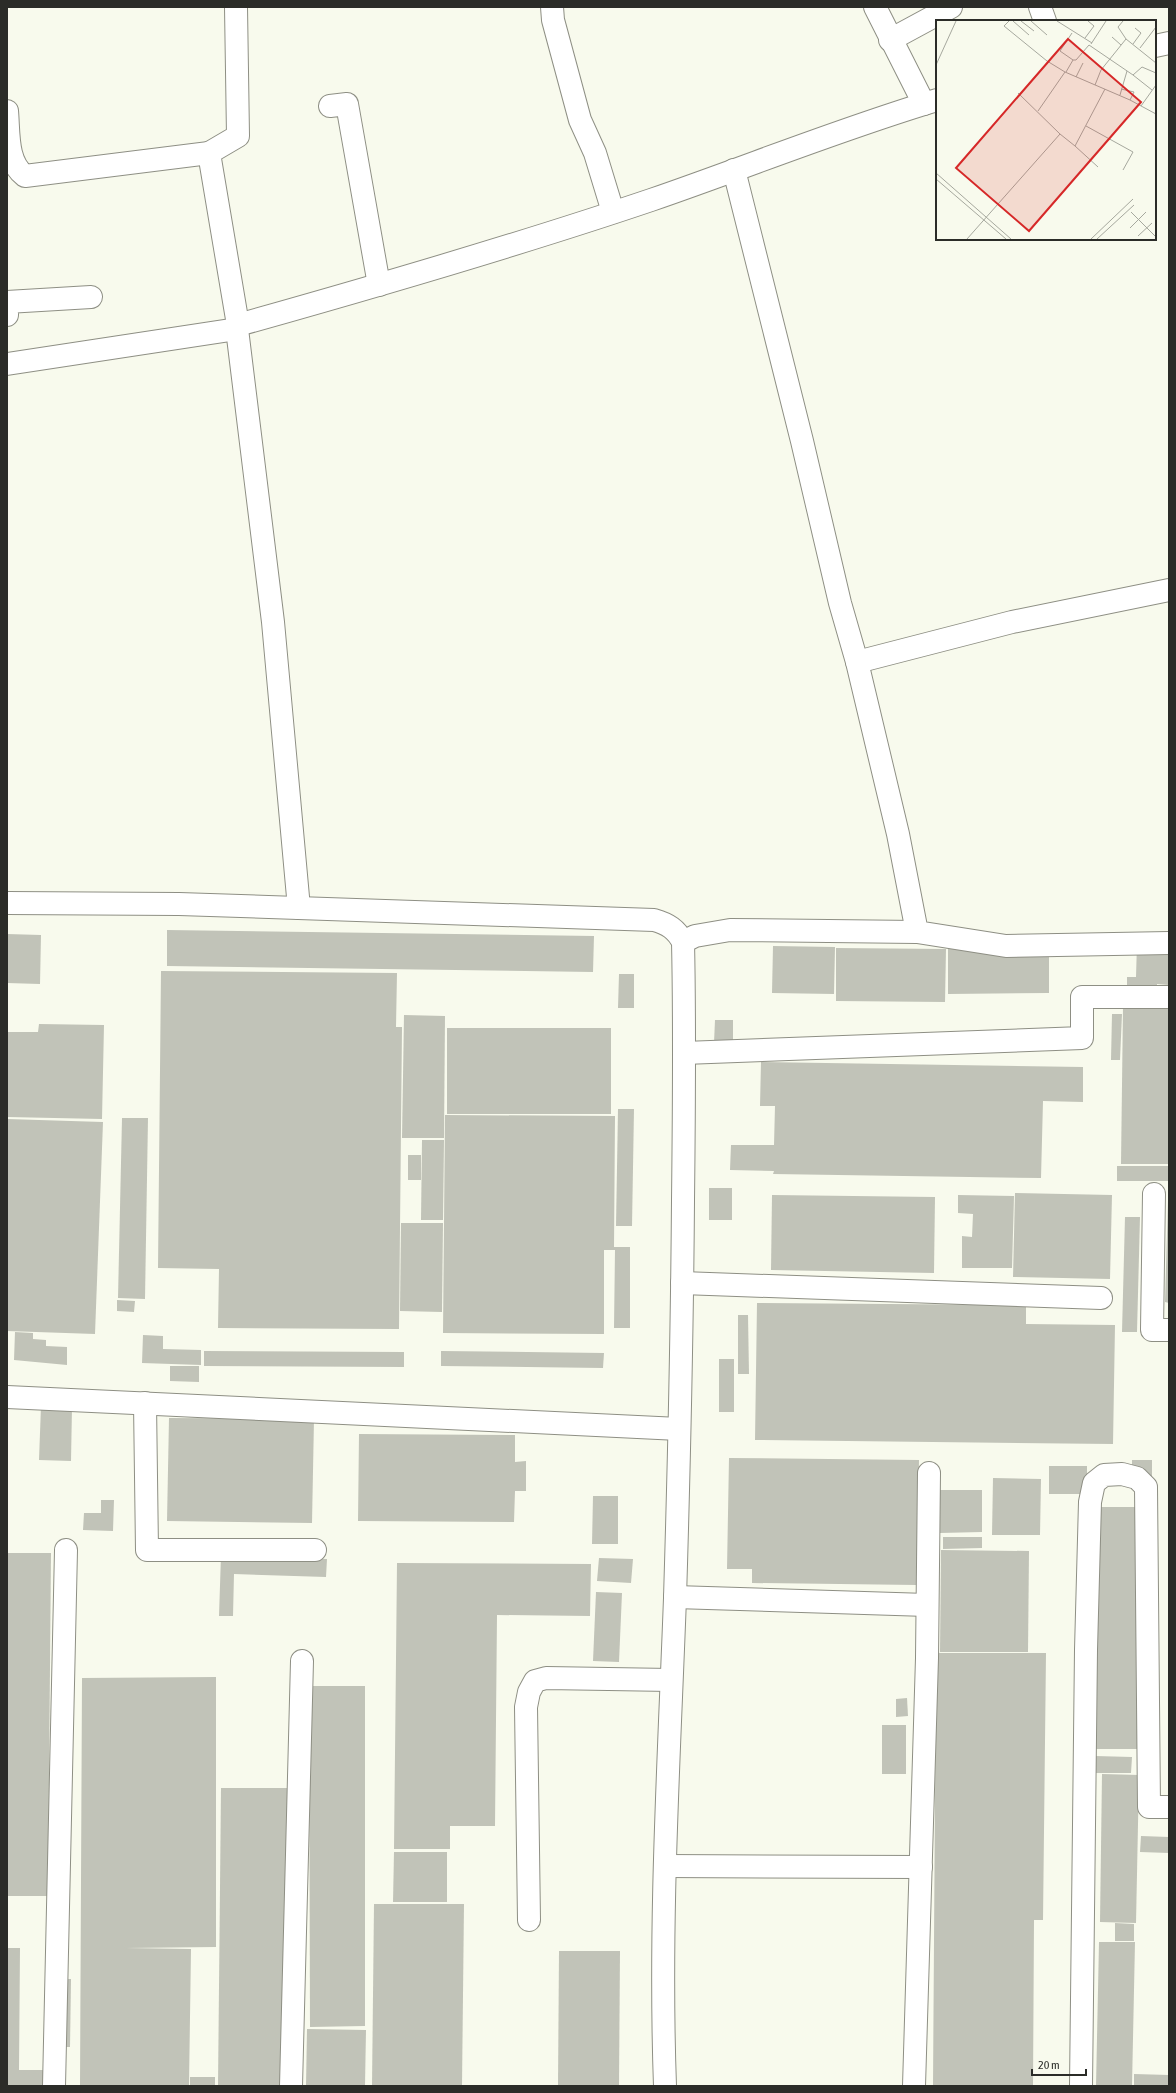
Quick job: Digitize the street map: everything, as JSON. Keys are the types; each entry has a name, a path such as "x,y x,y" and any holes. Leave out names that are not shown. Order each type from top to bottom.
{"street":[{"path":"7,111 12,159 20,172 25,176 209,153 238,136 236,7"},
{"path":"552,7 553,20 580,120 595,153 613,212"},
{"path":"7,364 238,327 613,212 889,114 930,102 890,40 875,7"},
{"path":"890,40 951,7"},
{"path":"1040,7 1045,20"},
{"path":"1156,46 1169,43"},
{"path":"330,106 347,104 378,285"},
{"path":"209,153 238,327 273,622 299,908"},
{"path":"734,170 802,441 840,603 857,662 898,834 917,932"},
{"path":"7,315 7,302 91,297"},
{"path":"857,662 1012,622 1169,590"},
{"path":"7,903 179,904 654,920 672,927 678,933 683,942 684,1052 682,1283 675,1596 665,1866 662,2009 665,2086"},
{"path":"683,942 695,936 730,930 917,932 1006,946 1169,942"},
{"path":"684,1052 1082,1038 1082,997 1169,997"},
{"path":"1154,1194 1152,1330 1169,1330"},
{"path":"682,1283 1101,1298"},
{"path":"7,1397 679,1429"},
{"path":"146,1403 147,1550 315,1550"},
{"path":"914,2086 921,1866 929,1473"},
{"path":"1081,2086 1086,1650 1090,1502 1094,1483 1104,1475 1122,1474 1138,1478 1146,1487 1149,1807 1169,1807"},
{"path":"54,2086 66,1550"},
{"path":"675,1596 927,1605"},
{"path":"291,2086 302,1661"},
{"path":"529,1920 526,1707 529,1692 535,1681 546,1678 671,1680"},
{"path":"665,1866 921,1866"}],"building":[{"path":"167,930 594,936 593,972 167,966"},
{"path":"7,934 41,935 40,984 7,983"},
{"path":"1137,943 1169,944 1169,985 1157,984 1157,989 1127,989 1127,977 1136,977"},
{"path":"773,946 835,947 834,994 772,993"},
{"path":"836,948 946,949 945,1002 836,1001"},
{"path":"1049,948 1049,993 948,994 948,949"},
{"path":"161,971 397,973 396,1027 402,1027 399,1329 218,1328 219,1269 158,1268"},
{"path":"619,974 634,974 634,1008 618,1008"},
{"path":"1123,1006 1169,1006 1169,1164 1121,1164"},
{"path":"1112,1014 1122,1014 1120,1060 1111,1060"},
{"path":"404,1015 445,1016 444,1138 402,1138"},
{"path":"715,1020 733,1020 733,1044 714,1043"},
{"path":"39,1024 104,1025 102,1119 7,1117 7,1032 38,1032"},
{"path":"447,1028 611,1028 611,1114 447,1114"},
{"path":"761,1062 1083,1067 1083,1102 1043,1101 1041,1178 773,1174 774,1171 730,1170 731,1145 774,1145 775,1106 760,1106"},
{"path":"618,1109 634,1109 632,1226 616,1226"},
{"path":"445,1115 615,1116 614,1247 630,1247 630,1328 614,1328 615,1250 604,1250 604,1334 443,1333"},
{"path":"122,1118 148,1118 145,1299 118,1298"},
{"path":"7,1119 103,1122 95,1334 7,1331"},
{"path":"422,1140 444,1140 443,1220 421,1220"},
{"path":"408,1155 421,1155 421,1180 408,1180"},
{"path":"1117,1166 1169,1166 1169,1181 1117,1181"},
{"path":"709,1188 732,1188 732,1220 709,1220"},
{"path":"1015,1193 1112,1195 1110,1279 1013,1277"},
{"path":"772,1195 935,1197 934,1273 771,1270"},
{"path":"958,1195 1014,1196 1012,1268 962,1268 962,1236 972,1237 973,1214 958,1213"},
{"path":"1169,1200 1169,1303 1165,1302"},
{"path":"1125,1217 1140,1217 1137,1332 1122,1332"},
{"path":"401,1223 443,1223 442,1312 400,1311"},
{"path":"117,1300 135,1301 134,1312 117,1311"},
{"path":"757,1303 1026,1305 1026,1324 1115,1325 1113,1444 755,1440"},
{"path":"738,1315 748,1315 749,1374 738,1374"},
{"path":"15,1332 33,1333 33,1339 46,1340 46,1346 67,1347 67,1365 14,1360"},
{"path":"143,1335 163,1336 163,1349 201,1350 201,1365 142,1363"},
{"path":"204,1351 404,1352 404,1367 204,1366"},
{"path":"441,1351 604,1353 603,1368 441,1366"},
{"path":"719,1359 734,1359 734,1412 719,1412"},
{"path":"170,1366 199,1366 199,1382 170,1381"},
{"path":"41,1406 72,1407 71,1461 39,1460"},
{"path":"169,1418 314,1419 312,1523 167,1521"},
{"path":"359,1434 515,1435 515,1462 526,1461 526,1491 515,1491 514,1522 358,1521"},
{"path":"729,1458 919,1460 917,1585 752,1583 752,1569 727,1569"},
{"path":"1132,1460 1152,1460 1152,1479 1132,1479"},
{"path":"1049,1466 1087,1466 1087,1494 1049,1494"},
{"path":"993,1478 1041,1479 1040,1535 992,1535"},
{"path":"940,1490 982,1490 982,1532 940,1533"},
{"path":"593,1496 618,1496 618,1544 592,1544"},
{"path":"101,1500 114,1500 113,1531 83,1530 84,1513 101,1513"},
{"path":"1094,1507 1137,1507 1137,1749 1094,1749"},
{"path":"943,1537 982,1537 982,1548 943,1549"},
{"path":"941,1550 1029,1551 1028,1652 940,1652"},
{"path":"7,1553 51,1553 48,1896 7,1896"},
{"path":"221,1555 327,1559 326,1577 234,1574 233,1616 219,1616"},
{"path":"599,1558 633,1559 631,1583 597,1581"},
{"path":"397,1563 591,1564 590,1616 497,1615 495,1826 450,1826 450,1849 394,1849"},
{"path":"596,1592 622,1593 619,1662 593,1661"},
{"path":"936,1653 1046,1653 1043,1920 1034,1920 1033,2086 933,2086"},
{"path":"216,1677 216,1947 126,1948 191,1949 189,2086 80,2086 82,1678"},
{"path":"309,1686 365,1686 365,2026 310,2027"},
{"path":"907,1698 908,1716 896,1717 896,1699"},
{"path":"882,1725 906,1725 906,1774 882,1774"},
{"path":"1095,1756 1132,1757 1131,1773 1095,1773"},
{"path":"1102,1774 1139,1775 1136,1923 1100,1922"},
{"path":"221,1788 288,1788 284,2086 218,2086"},
{"path":"1141,1836 1169,1837 1169,1853 1140,1852"},
{"path":"394,1852 447,1852 447,1902 393,1902"},
{"path":"374,1904 464,1904 462,2086 372,2086"},
{"path":"1115,1923 1134,1924 1134,1941 1115,1941"},
{"path":"1099,1942 1135,1942 1132,2086 1096,2086"},
{"path":"7,1948 20,1948 19,2070 44,2070 44,2086 7,2086"},
{"path":"559,1951 620,1951 619,2086 558,2086"},
{"path":"58,1979 71,1979 70,2047 58,2047"},
{"path":"307,2029 366,2030 365,2086 306,2086"},
{"path":"1134,2074 1169,2075 1169,2086 1134,2086"},
{"path":"190,2077 215,2077 215,2086 190,2086"}]}
